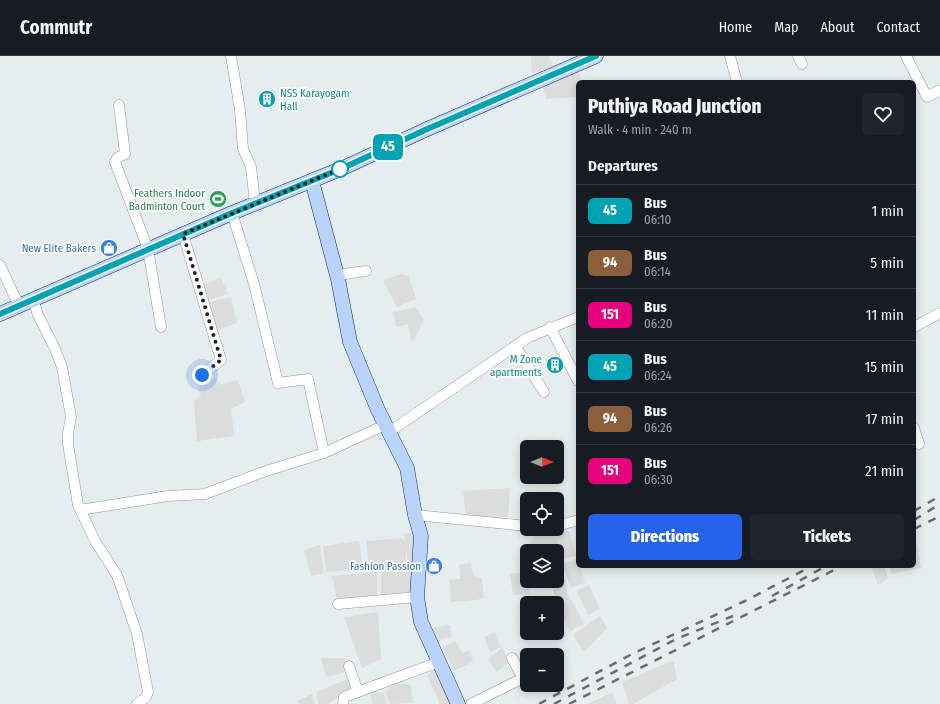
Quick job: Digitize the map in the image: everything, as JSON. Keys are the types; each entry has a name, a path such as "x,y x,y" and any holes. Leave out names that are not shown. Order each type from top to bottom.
{"main road":[{"path":"0,314 596,56"},
{"path":"312,180 337,275 350,342 387,428 407,468 415,515 421,536 417,597 421,622 458,704"}],"street":[{"path":"231,56 240,110 243,149 251,167 255,203"},
{"path":"730,56 736,80"},
{"path":"906,56 915,80"},
{"path":"918,87 927,97 940,90"},
{"path":"119,105 125,154 115,160 115,162 148,249 161,327"},
{"path":"232,213 254,284 278,383 308,379 324,453"},
{"path":"183,234 221,360 202,375"},
{"path":"0,265 19,306"},
{"path":"337,275 366,271"},
{"path":"33,299 38,315 62,367 71,417 68,433 70,458 75,492 80,510 94,541 117,575 137,634 148,692 146,697 137,704"},
{"path":"916,326 940,312"},
{"path":"80,510 168,496 205,494 263,472 324,453 387,428 527,338 550,327 576,318"},
{"path":"550,327 576,378"},
{"path":"515,346 544,392"},
{"path":"916,434 919,444"},
{"path":"415,515 520,525"},
{"path":"564,524 576,521"},
{"path":"338,604 417,597"},
{"path":"471,704 523,678 512,658"},
{"path":"343,704 344,697 439,662"},
{"path":"349,666 358,692"}],"shaded area":[{"path":"531,56 549,56 553,66 532,73"},
{"path":"579,71 581,80 576,80 576,97 546,99 542,84"},
{"path":"400,274 409,276 416,299 397,307 383,281"},
{"path":"221,278 228,294 208,300 203,284"},
{"path":"231,297 237,323 215,331 207,303"},
{"path":"415,307 424,320 413,341 411,341 408,324 396,327 393,312"},
{"path":"215,377 220,385 238,380 245,402 231,409 234,436 197,441 194,401 201,398 198,386"},
{"path":"510,488 508,517 466,517 463,491"},
{"path":"569,531 576,556 564,559 564,544 560,544 558,536 564,536 564,532"},
{"path":"418,532 416,561 408,563 406,549 406,567 368,569 367,541 402,538 405,542 404,534"},
{"path":"534,536 558,536 559,544 530,544"},
{"path":"359,541 363,569 326,572 323,546"},
{"path":"917,544 921,568 891,574 890,568 916,568"},
{"path":"320,545 324,573 311,576 304,550"},
{"path":"576,559 576,568 581,568 585,583 571,588 564,569 564,563"},
{"path":"471,563 473,575 482,578 484,599 451,602 449,580 460,579 459,565"},
{"path":"872,568 885,568 888,578 878,585"},
{"path":"412,570 411,592 381,595 381,571"},
{"path":"377,572 377,597 337,600 332,576"},
{"path":"520,573 520,588 528,588 529,594 513,595 510,574"},
{"path":"564,577 569,600 572,600 584,624 570,631 564,619 564,603 568,601 564,602 564,596 554,596 553,588 564,588"},
{"path":"589,585 600,609 588,615 577,591"},
{"path":"378,612 381,659 362,668 344,617"},
{"path":"600,616 607,628 584,652 573,635"},
{"path":"450,625 452,637 435,640 432,628"},
{"path":"495,632 501,647 490,652 484,637"},
{"path":"455,641 463,653 470,650 473,662 454,671 442,647"},
{"path":"502,648 510,661 497,672 488,659"},
{"path":"321,658 344,658 347,672 326,677"},
{"path":"672,661 674,663 677,679 633,704 629,704 622,682"},
{"path":"438,670 453,704 440,704 427,675"},
{"path":"348,679 351,688 328,704 319,704 316,692"},
{"path":"395,683 411,685 413,703 390,704 386,692"},
{"path":"369,691 384,693 386,704 373,704"},
{"path":"613,692 616,704 587,704"},
{"path":"312,694 314,704 299,704 297,701"}],"railway":[{"path":"916,510 940,496"},
{"path":"916,519 940,504"},
{"path":"916,528 940,516"},
{"path":"539,704 632,654 745,601 808,568"},
{"path":"772,596 822,568"},
{"path":"569,704 838,568"},
{"path":"554,704 676,639 733,616"}],"bus line":[{"name":"45","path":"0,314 255,203 343,168 425,130 596,56"}],"place":[{"name":"NSS Karayogam Hall","path":"267,99"},
{"name":"Feathers Indoor Badminton Court","path":"218,199"},
{"name":"New Elite Bakers","path":"109,248"},
{"name":"M Zone apartments","path":"555,365"},
{"name":"Fashion Passion","path":"434,566"}],"route":[{"path":"202,375 221,360 183,234 340,169"}]}
